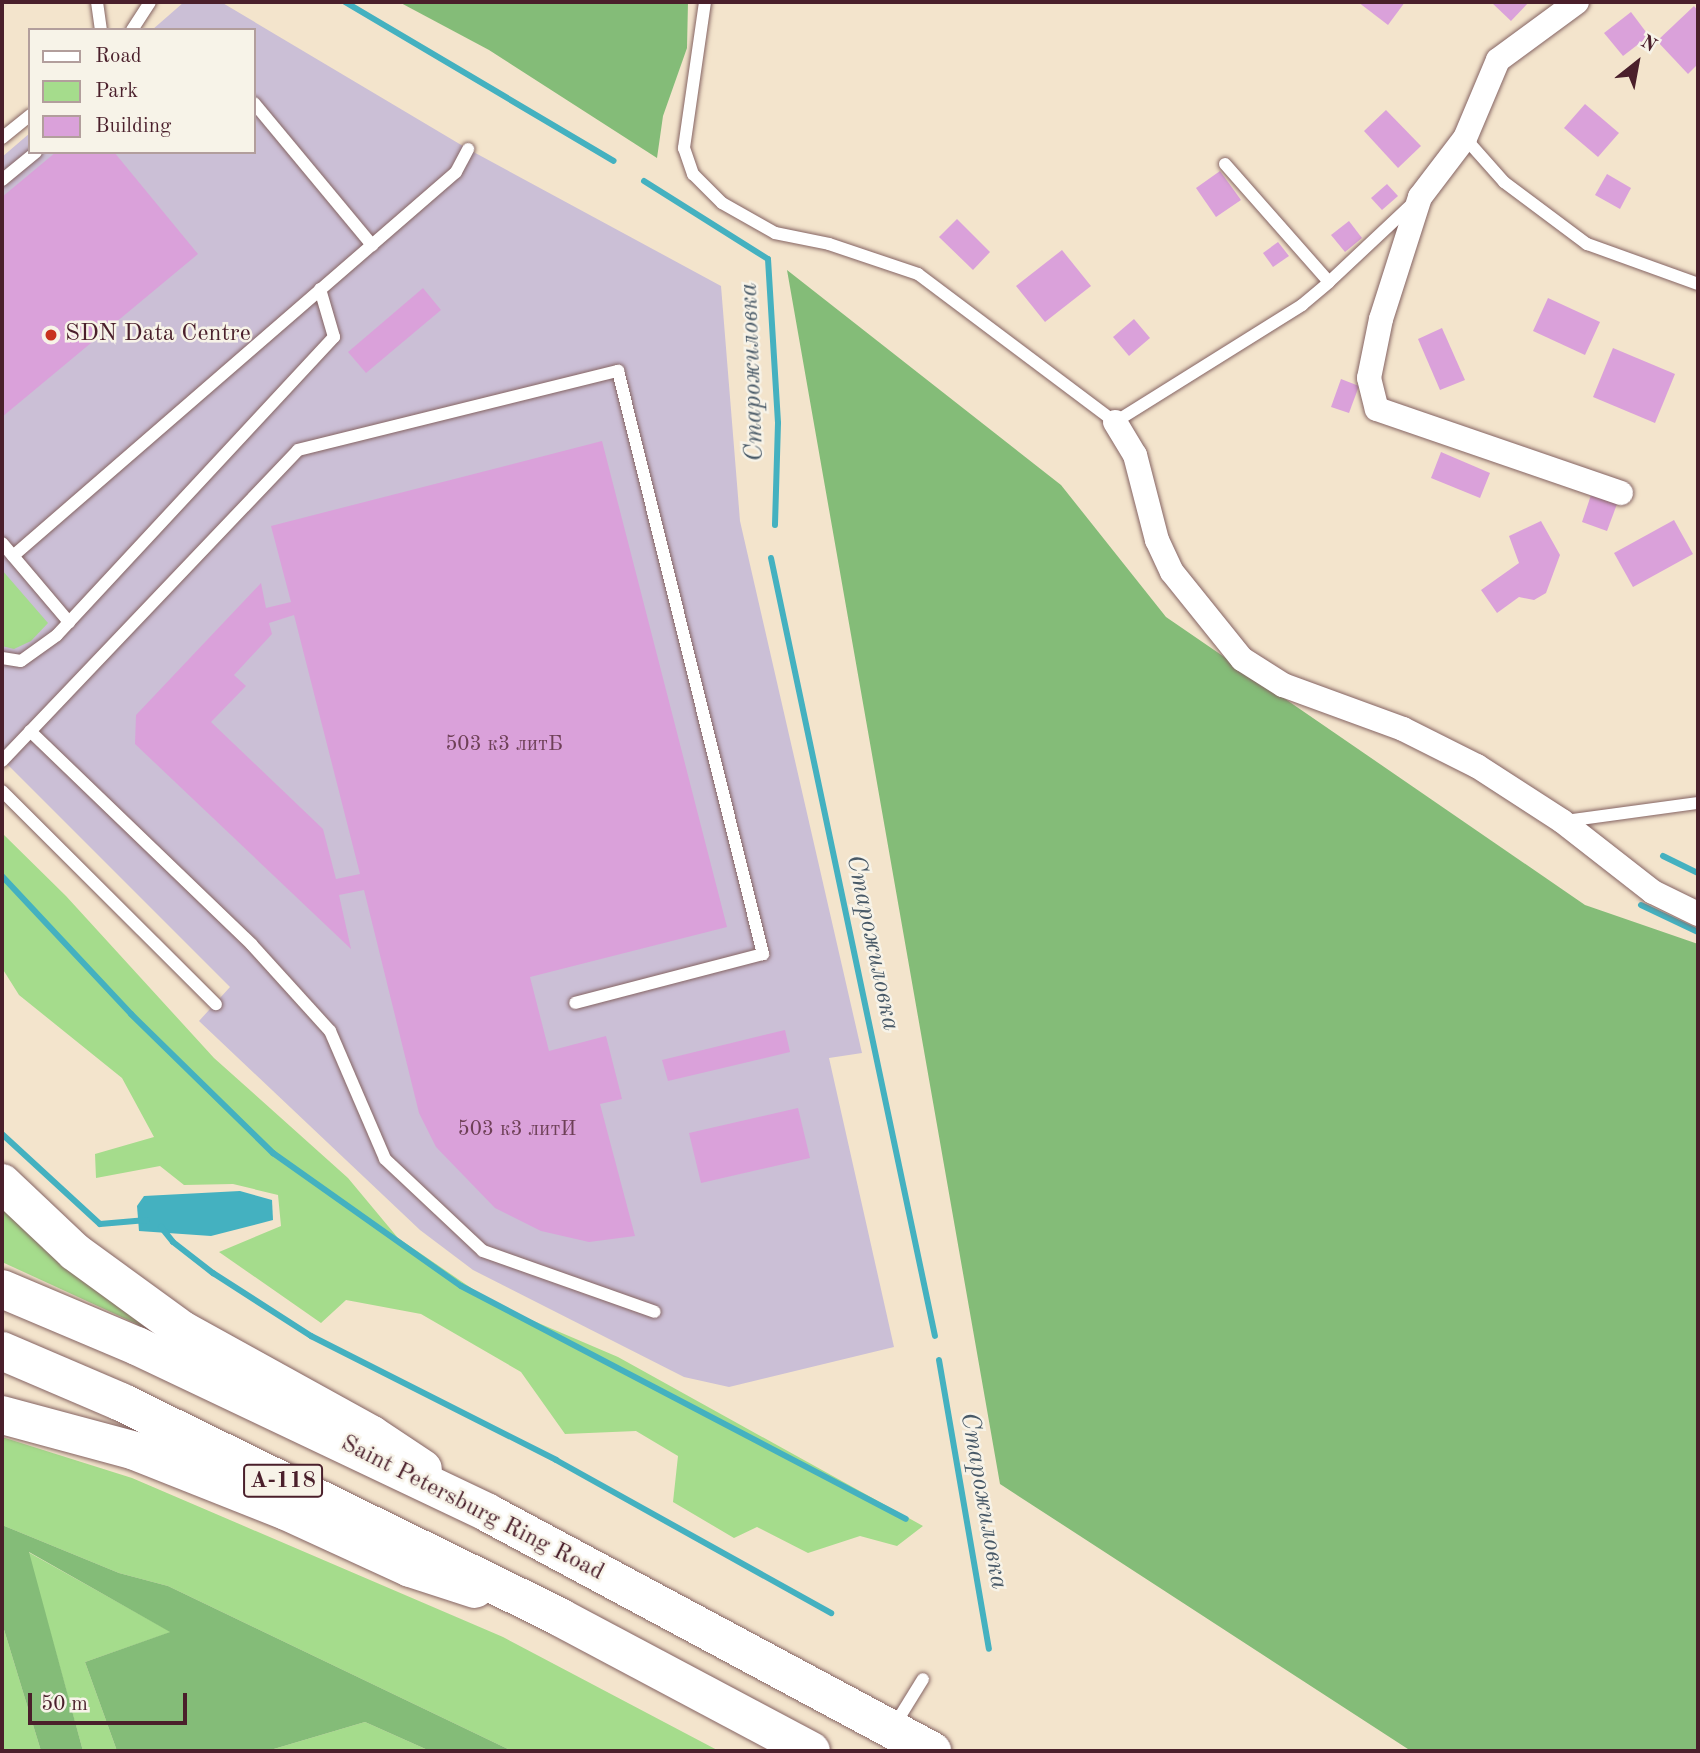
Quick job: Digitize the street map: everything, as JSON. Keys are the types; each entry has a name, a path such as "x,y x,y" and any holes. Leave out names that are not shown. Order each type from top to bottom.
{"main road":[{"path":"2,1183 75,1252 182,1330 372,1434 488,1513"},
{"name":"Saint Petersburg Ring Road","path":"2,1289 137,1346 488,1513 932,1751"},
{"name":"А-118","path":"2,1352 121,1402 561,1618 811,1751"},
{"path":"2,1415 135,1451 286,1511 410,1568 561,1618"}],"street":[{"path":"1577,2 1498,60 1465,138 1420,197 1381,319 1369,378 1377,410 1620,492"},
{"path":"1115,422 1135,455 1157,540 1172,572 1242,659 1283,685 1403,729 1477,766 1562,821 1653,892 1698,914"}],"lane":[{"path":"97,2 102,28"},
{"path":"133,28 149,6 160,2"},
{"path":"705,2 684,148 693,174 722,203 775,233 841,248 918,275 1115,422 1302,304 1420,197"},
{"path":"256,105 372,245"},
{"path":"2,138 28,116"},
{"path":"1465,138 1504,182 1587,244 1698,284"},
{"path":"13,556 456,172 468,149"},
{"path":"2,180 34,154"},
{"path":"1225,164 1329,282"},
{"path":"2,658 21,661 31,656 69,622 334,337 320,289"},
{"path":"2,761 298,450 618,371 763,954 575,1003"},
{"path":"2,543 69,622"},
{"path":"30,731 253,945 330,1031 385,1159 483,1251 655,1312"},
{"path":"2,791 216,1004"},
{"path":"1562,821 1698,803"},
{"path":"892,1730 923,1679"}],"shaded area":[{"path":"184,2 221,2 468,149 721,286 740,521 862,1053 829,1058 894,1347 729,1387 684,1377 473,1270 420,1230 199,1021 230,987 2,759 2,157 28,135 28,154 256,154 256,28 154,28"}],"green space":[{"path":"399,2 688,2 687,48 663,116 657,158 489,50"},
{"path":"787,270 1061,485 1166,617 1585,905 1698,944 1698,1751 1411,1751 1000,1484"},
{"path":"2,570 48,623 31,641 14,649 2,646"},
{"path":"2,833 66,896 214,1058 348,1178 398,1238 496,1305 618,1357 923,1526 897,1546 860,1536 808,1553 757,1527 734,1538 673,1502 678,1456 636,1431 565,1434 521,1372 421,1314 346,1300 321,1323 219,1252 281,1226 278,1195 233,1184 184,1185 160,1166 96,1178 95,1154 154,1137 122,1078 19,995 2,968"},
{"path":"2,1206 152,1331 2,1262"},
{"path":"2,1437 132,1478 503,1637 719,1751 512,1751 168,1586 119,1573 2,1525"},
{"path":"2,1525 119,1573 168,1586 512,1751 430,1751 365,1722 267,1751 117,1751 85,1662 170,1632 29,1552 83,1751 41,1751 2,1623"},
{"path":"28,1552 171,1632 85,1662 117,1751 83,1751"},
{"path":"2,1623 41,1751 2,1751"},
{"path":"365,1722 430,1751 267,1751"}],"water":[{"path":"240,1191 272,1200 273,1220 211,1236 139,1231 137,1206 144,1196"}],"building":[{"path":"1358,2 1405,2 1388,25"},
{"path":"1491,2 1529,2 1511,21"},
{"path":"1694,6 1698,11 1698,64 1688,74 1657,41"},
{"path":"1631,12 1649,36 1623,56 1604,33"},
{"path":"1585,104 1619,133 1598,157 1564,128"},
{"path":"1386,110 1421,146 1398,168 1364,131"},
{"name":"SDN Data Centre","path":"54,154 116,154 198,254 2,417 2,197"},
{"path":"1220,171 1241,200 1216,217 1196,188"},
{"path":"1607,174 1631,188 1620,209 1595,195"},
{"path":"1387,184 1398,196 1382,210 1371,198"},
{"path":"957,219 990,252 973,270 939,237"},
{"path":"1349,221 1362,238 1345,252 1331,235"},
{"path":"1278,242 1289,256 1273,267 1263,253"},
{"path":"1062,250 1091,286 1045,322 1016,286"},
{"path":"423,288 441,310 366,373 348,352"},
{"path":"1548,298 1600,322 1585,355 1533,331"},
{"path":"1134,319 1150,338 1129,356 1113,337"},
{"path":"1442,328 1465,380 1440,390 1418,339"},
{"path":"1613,348 1675,374 1655,423 1593,397"},
{"path":"1341,379 1359,386 1349,413 1331,407"},
{"path":"602,441 727,927 530,977 549,1051 606,1036 622,1099 600,1104 635,1236 589,1242 541,1231 495,1208 436,1147 419,1113 364,890 339,895 351,949 135,744 136,715 261,583 266,608 291,602 271,526","holes":["294,615 360,874 336,879 323,829 211,722 246,686 234,675 272,634 269,623"]},
{"path":"1441,452 1490,473 1480,498 1431,478"},
{"path":"1591,495 1617,504 1607,531 1582,522"},
{"path":"1674,520 1693,554 1633,587 1614,553"},
{"path":"1541,521 1560,555 1546,593 1534,600 1519,597 1497,613 1481,590 1519,563 1509,536"},
{"path":"785,1030 790,1052 668,1081 662,1060"},
{"path":"798,1108 810,1158 701,1183 689,1133"}],"waterway":[{"path":"345,2 614,161"},
{"name":"Старожиловка","path":"644,181 768,259 778,423 775,525"},
{"name":"Старожиловка","path":"771,558 935,1336"},
{"path":"1663,856 1698,873"},
{"path":"2,876 131,1014 273,1153 461,1286 906,1519"},
{"path":"1641,905 1698,932"},
{"path":"2,1134 100,1224 147,1220"},
{"path":"161,1227 173,1242 213,1273 311,1336 556,1460 831,1613"},
{"name":"Старожиловка","path":"939,1360 989,1649"}],"place":[{"name":"SDN Data Centre","path":"51,335"}]}
